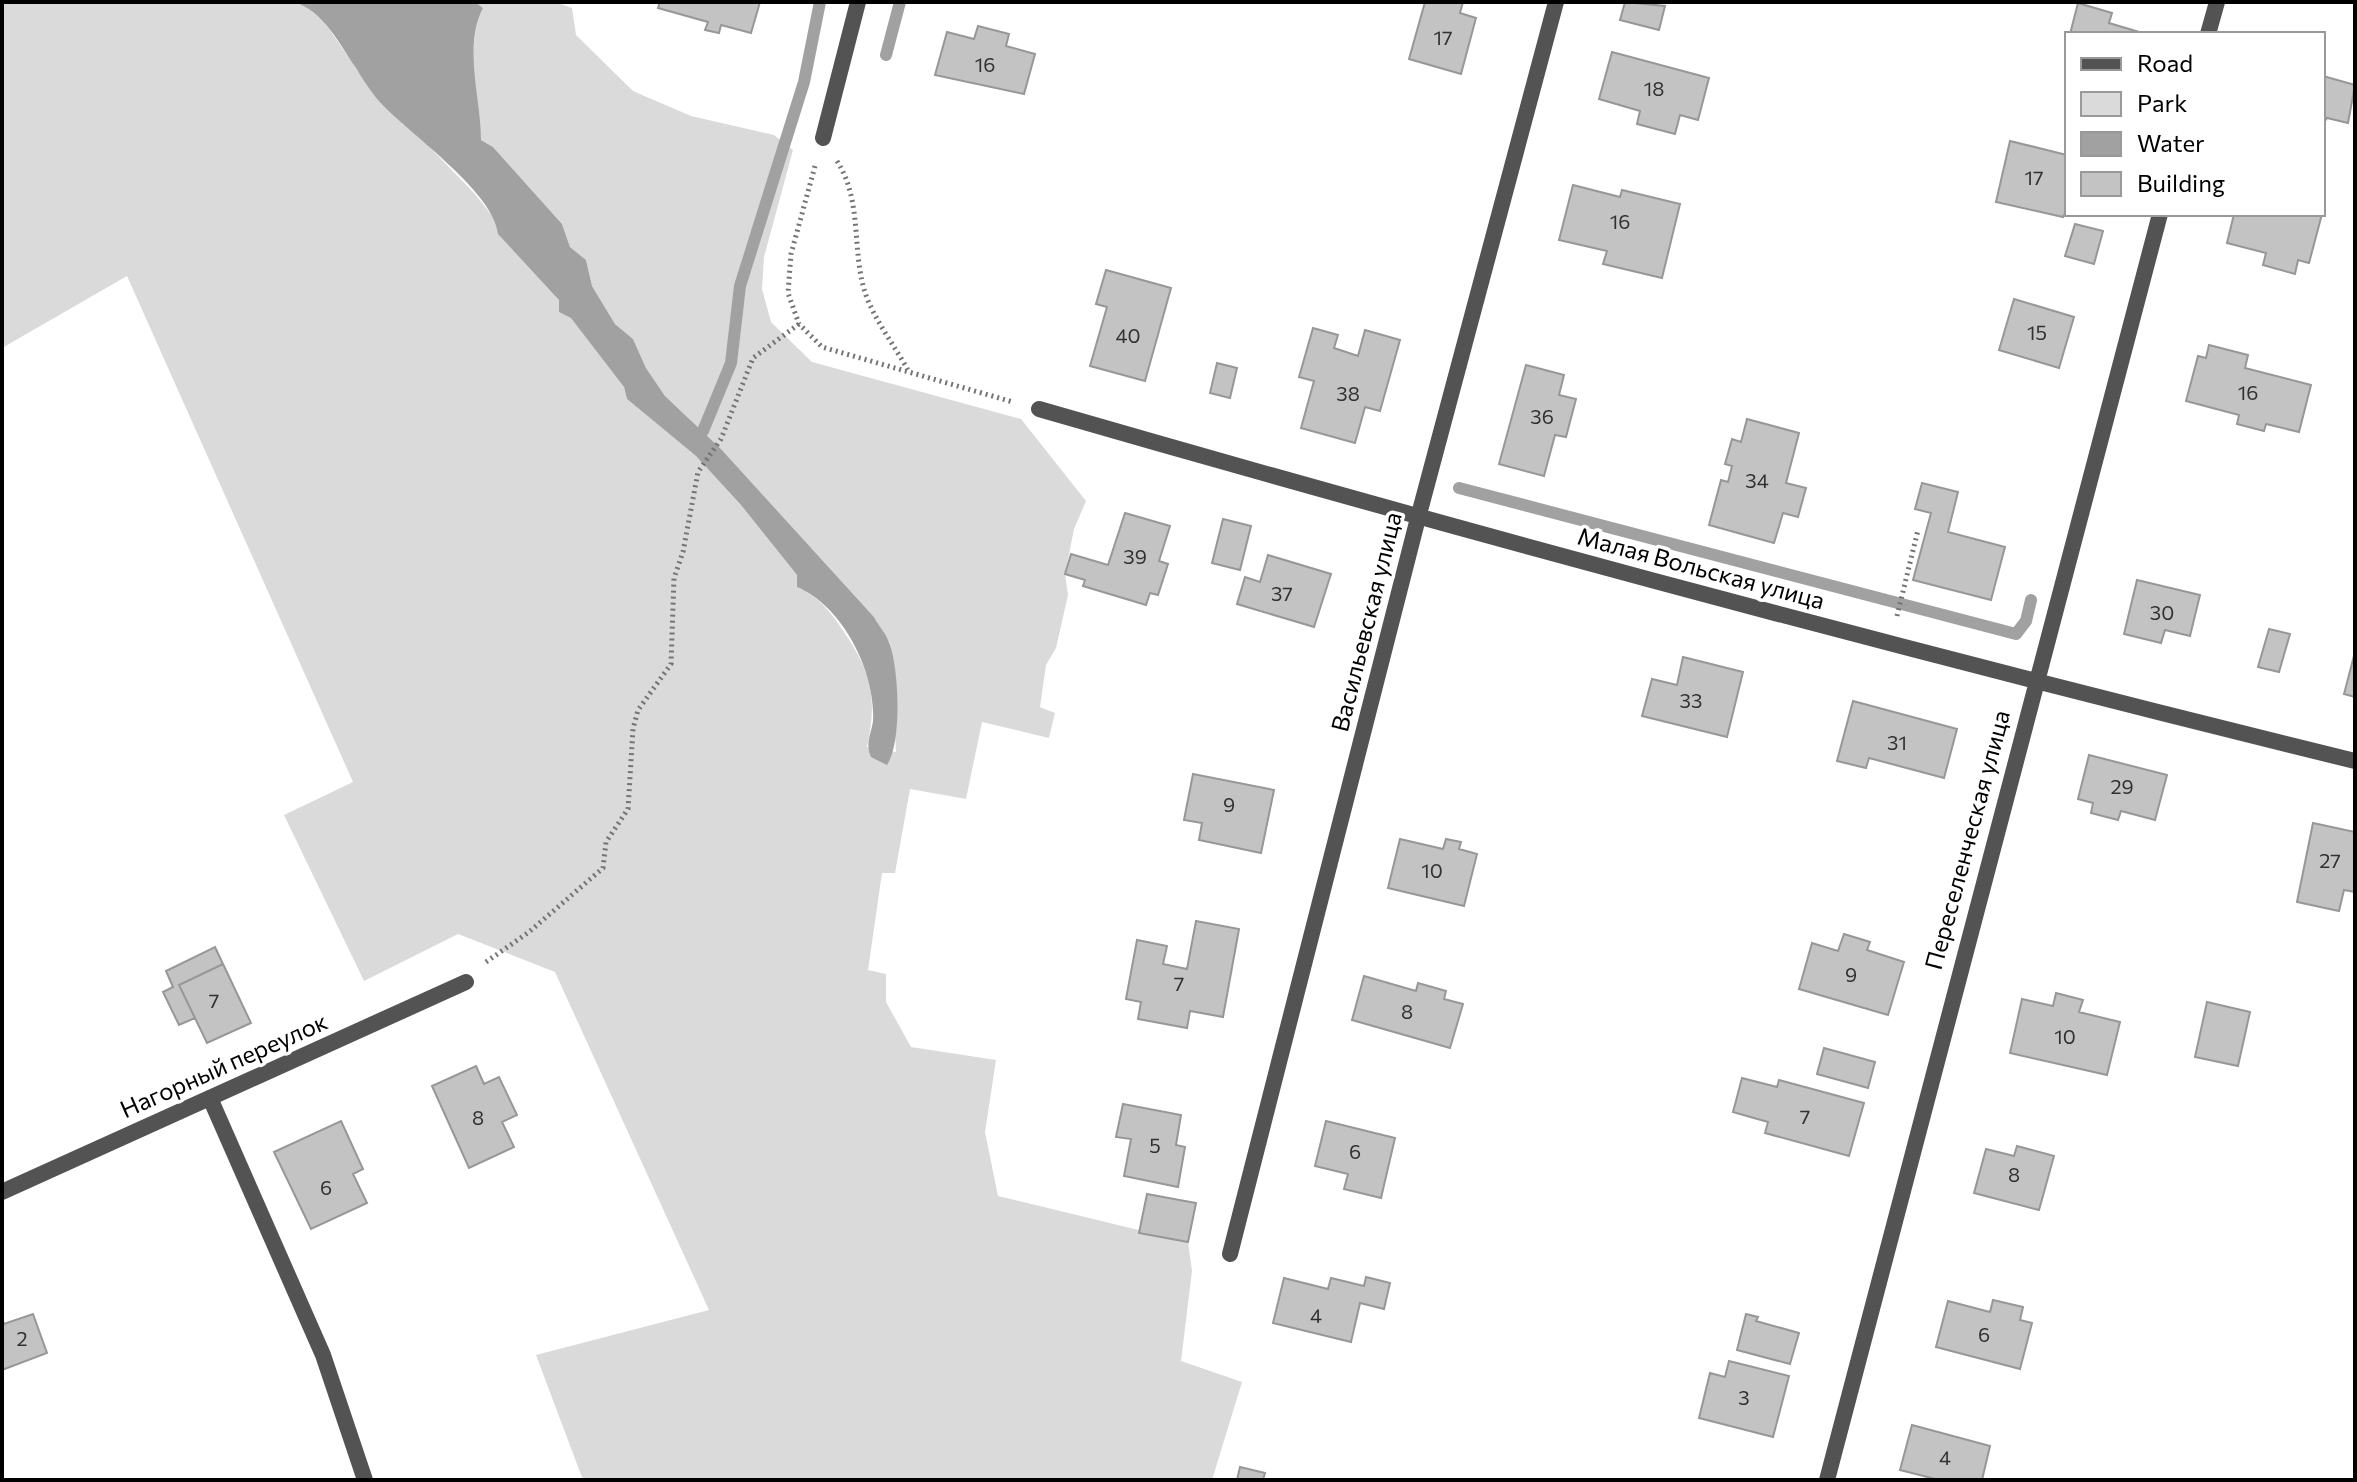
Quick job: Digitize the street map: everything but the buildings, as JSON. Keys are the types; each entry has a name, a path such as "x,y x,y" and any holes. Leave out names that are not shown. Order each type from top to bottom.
{"street":[{"path":"823,138 858,2"},
{"name":"Васильевская улица","path":"1230,1254 1418,518 1556,2"},
{"path":"2209,32 2217,2"},
{"name":"Переселенческая улица","path":"1827,1480 2034,682 2159,216"},
{"name":"Малая Вольская улица","path":"1039,409 1418,518 2034,682 2355,761"},
{"name":"Нагорный переулок","path":"2,1192 466,982"},
{"path":"210,1098 323,1355 365,1480"}],"path":[{"path":"823,138 791,254 788,293 799,324 822,347 1039,409"},
{"path":"823,138 846,174 857,223 864,289 909,372"},
{"path":"466,982 493,955 529,932 603,868 606,842 628,809 633,729 638,710 671,664 670,608 674,578 683,552 698,472 721,439 753,358 799,324"},
{"path":"1898,612 1918,530"}],"green space":[{"path":"2,2 294,2 305,6 323,20 377,99 416,133 475,194 559,300 559,312 571,317 624,387 627,399 696,456 741,505 797,575 797,587 817,599 833,616 860,658 870,685 872,713 867,747 896,752 890,643 874,617 721,449 665,396 646,368 633,339 615,324 592,286 586,260 570,247 562,224 493,147 481,140 475,102 473,54 483,8 475,2 555,2 572,8 576,35 633,91 691,116 774,135 793,150 764,257 762,289 771,322 812,362 1021,419 1086,501 1074,529 1065,574 1068,595 1056,648 1046,665 1040,707 1055,713 1049,738 982,722 966,799 910,789 895,873 882,873 868,970 886,974 886,1002 911,1047 996,1060 985,1132 998,1196 1188,1242 1192,1271 1181,1361 1242,1382 1212,1480 583,1480 536,1355 709,1310 555,972 458,934 364,981 284,815 353,782 127,276 2,348"}],"water":[{"path":"294,2 475,2 483,8 474,39 481,140 493,147 562,224 570,247 586,260 592,286 615,324 633,339 646,368 665,396 721,449 874,617 890,645 897,689 895,741 887,765 871,757 869,752 873,721 869,682 842,625 814,596 797,587 797,575 741,505 696,456 627,399 624,387 571,318 559,312 559,300 498,234 493,217 481,199 446,162 377,99 322,21 305,6"}],"waterway":[{"path":"703,431 731,363 740,286 804,82 820,2"},
{"path":"886,55 900,2"},
{"path":"1459,488 2016,634 2026,621 2031,600"}]}
